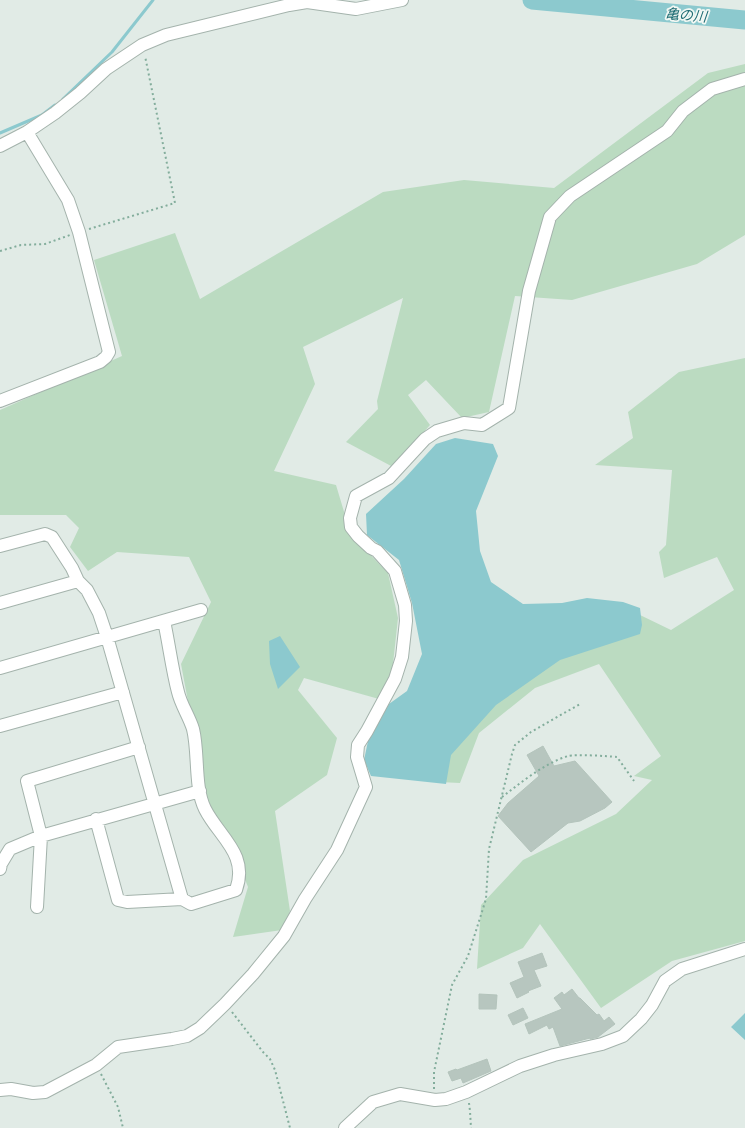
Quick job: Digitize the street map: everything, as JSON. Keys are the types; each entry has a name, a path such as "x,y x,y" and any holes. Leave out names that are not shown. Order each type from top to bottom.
{"street":[{"path":"0,146 27,132 60,109 106,69 142,45 166,35 307,2 356,9 401,0"},
{"path":"0,1090 12,1089 33,1093 45,1092 96,1064 118,1047 187,1036 200,1028 225,1004 253,974 284,936 305,899 337,850 366,787 357,757 358,744 368,731 395,679 402,656 406,621 405,605 395,571 377,551 371,548 358,536 351,527 350,518 356,496 389,478 425,439 437,431 464,423 482,425 509,408 529,291 550,217 570,196 667,131 683,111 712,89 745,79"},
{"path":"0,401 100,362 109,352 79,232 68,200 27,132"},
{"path":"0,546 45,534 52,537 72,568 78,581 87,590 99,612 182,899"},
{"path":"0,603 78,581"},
{"path":"0,668 201,610"},
{"path":"96,819 118,900 127,902 182,899 190,904 236,890 239,881 238,863 229,842 204,808 200,791 193,729 178,693 164,621"},
{"path":"0,726 123,692"},
{"path":"37,907 41,836 27,781 139,747"},
{"path":"0,869 1,864 10,849 41,836 96,819 200,791"},
{"path":"345,1128 373,1102 400,1094 435,1100 446,1099 466,1092 520,1066 554,1055 602,1044 622,1036 641,1019 665,981 682,969 745,949"}],"path":[{"path":"0,251 21,245 45,244 79,232 175,203 142,45"},
{"path":"435,1100 434,1072 452,985 468,956 486,899 489,849 515,745 531,732 580,704"},
{"path":"502,797 532,774 552,762 569,756 617,757 634,781"},
{"path":"225,1004 262,1052 270,1059 276,1070 290,1128"},
{"path":"96,1064 118,1107 123,1128"},
{"path":"466,1092 470,1111 471,1128"}],"green space":[{"path":"745,64 745,235 697,264 572,300 515,296 489,412 462,418 426,380 408,395 430,425 393,467 346,442 378,409 377,401 403,298 303,347 315,384 274,471 336,485 351,535 388,573 398,618 392,673 379,699 304,678 298,690 337,738 327,775 275,811 290,911 282,930 233,937 248,887 224,826 207,803 181,664 211,602 189,557 117,552 88,571 70,547 79,528 66,515 0,515 0,410 122,356 94,260 175,233 200,299 383,192 464,180 554,188 708,73"},
{"path":"745,358 745,941 672,961 601,1008 540,924 523,948 477,969 481,905 523,860 616,814 652,780 634,776 661,756 599,664 535,688 479,733 460,783 439,782 456,723 549,650 640,615 671,630 734,590 717,557 664,578 659,552 666,545 672,470 595,465 633,438 628,412 679,372"}],"water":[{"path":"455,438 493,444 498,456 476,511 480,551 491,582 523,604 562,603 587,598 623,602 640,608 642,625 640,634 560,660 496,705 451,755 446,784 371,776 364,760 368,741 382,709 407,691 422,654 412,603 399,560 367,535 366,514 404,479 436,444"},
{"path":"280,636 300,667 278,689 270,664 269,641"},
{"path":"745,1013 745,1040 731,1027"}],"building":[{"path":"543,746 554,766 575,761 612,802 605,808 580,821 568,823 531,852 498,816 508,803 539,776 527,755"},
{"path":"542,953 547,966 534,970 541,986 528,991 529,992 517,998 510,983 524,977 518,962"},
{"path":"572,989 597,1015 599,1014 604,1021 609,1017 615,1024 598,1037 560,1046 553,1027 549,1029 547,1025 529,1034 525,1024 562,1009 554,998 562,992 564,995"},
{"path":"479,994 497,995 496,1009 479,1009"},
{"path":"523,1008 528,1018 513,1025 508,1015"},
{"path":"487,1059 491,1071 463,1083 461,1078 452,1081 448,1072"}],"waterway":[{"path":"63,99 112,52 153,0"},
{"name":"亀の川","path":"532,0 745,20"},
{"path":"0,133 42,115 55,105"}]}
